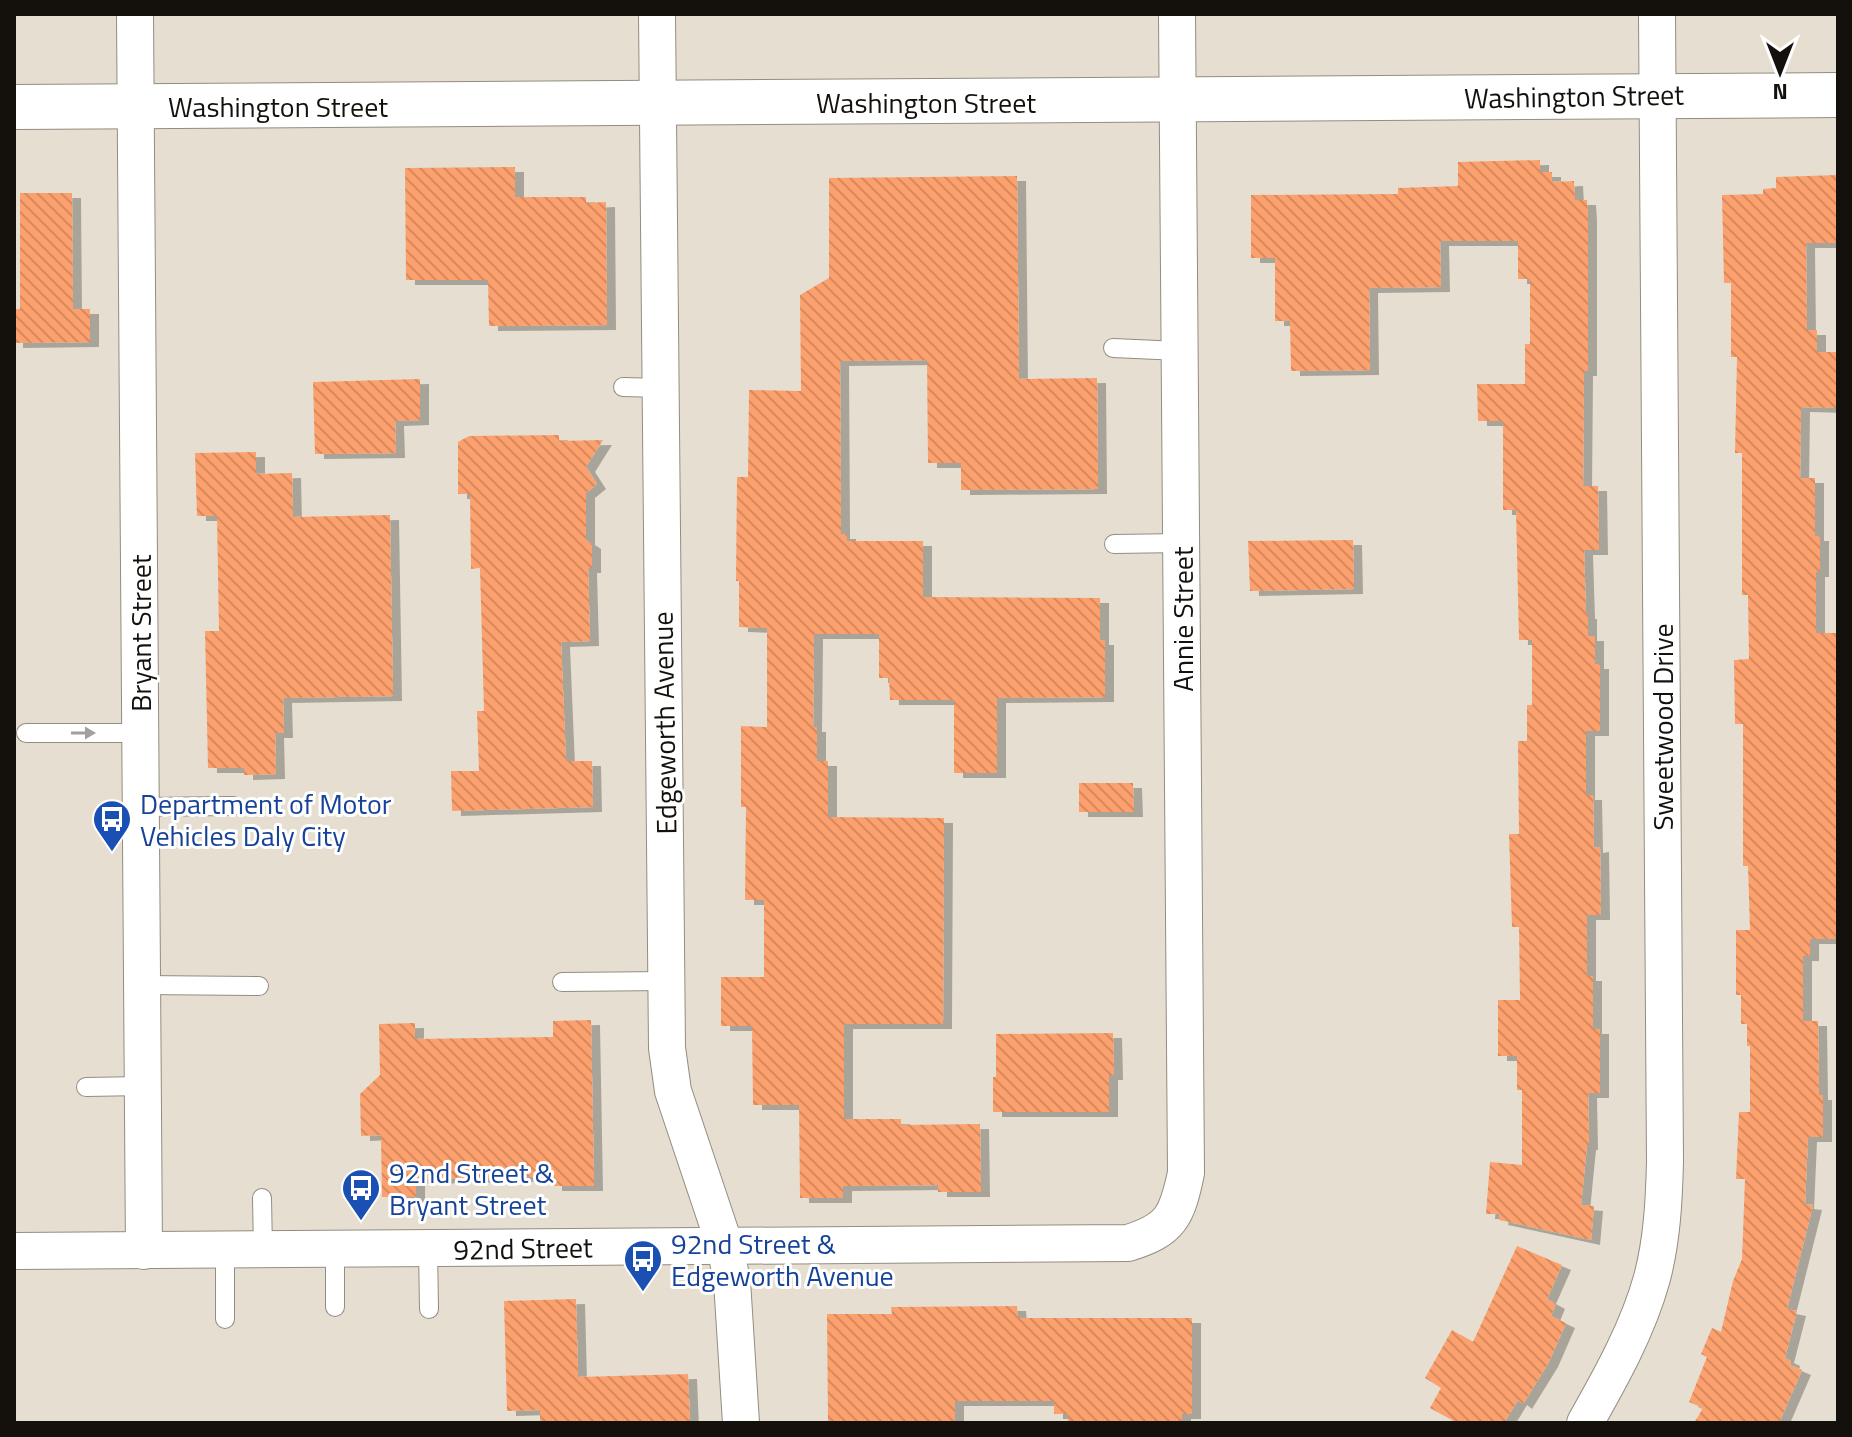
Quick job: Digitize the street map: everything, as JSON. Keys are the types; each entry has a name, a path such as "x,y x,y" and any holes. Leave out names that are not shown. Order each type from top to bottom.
{"street":[{"name":"Bryant Street","path":"135,14 144,1251"},
{"name":"Edgeworth Avenue","path":"657,14 667,1048 673,1091 725,1246 732,1281 741,1423"},
{"name":"Annie Street","path":"1169,1221 1181,1198 1186,1173 1177,14"},
{"name":"Sweetwood Drive","path":"1585,1423 1633,1330 1652,1278 1663,1218 1657,14"},
{"name":"Washington Street","path":"14,107 1838,95"},
{"name":"92nd Street","path":"14,1251 1128,1243 1153,1235 1169,1221"}],"lane":[{"path":"1113,348 1180,351"},
{"path":"623,387 661,388"},
{"path":"1114,544 1182,543"},
{"path":"26,733 140,733"},
{"path":"141,807 233,806"},
{"path":"562,982 666,981"},
{"path":"142,985 259,986"},
{"path":"86,1087 143,1086"},
{"path":"262,1198 263,1250"},
{"path":"428,1248 429,1309"},
{"path":"225,1250 225,1319"},
{"path":"335,1250 335,1307"}],"building":[{"path":"1540,160 1540,172 1552,172 1552,182 1574,181 1575,200 1587,200 1588,216 1588,371 1584,371 1583,486 1598,486 1599,550 1584,550 1588,636 1595,636 1595,664 1600,664 1600,731 1586,731 1586,795 1593,795 1594,848 1600,847 1601,915 1587,915 1587,976 1593,976 1593,1029 1600,1029 1600,1093 1588,1093 1589,1145 1581,1205 1594,1206 1591,1240 1499,1220 1500,1214 1486,1214 1490,1162 1522,1165 1522,1090 1517,1090 1517,1056 1498,1056 1498,1000 1520,1000 1519,927 1512,927 1509,834 1519,834 1518,741 1527,741 1527,705 1532,705 1532,640 1519,640 1516,510 1503,510 1503,421 1478,421 1477,384 1525,384 1525,344 1530,344 1530,279 1518,279 1518,241 1440,241 1441,287 1369,288 1370,370 1291,371 1290,321 1275,321 1275,258 1251,258 1251,195 1398,194 1398,188 1458,186 1458,162"},
{"path":"515,167 515,197 586,197 586,203 606,202 607,325 489,326 488,280 406,280 405,168"},
{"path":"1838,175 1838,243 1806,243 1807,330 1817,330 1817,352 1838,352 1838,408 1801,407 1800,478 1815,478 1815,536 1820,536 1820,572 1816,572 1816,633 1838,633 1838,939 1810,939 1810,956 1803,956 1803,1021 1818,1021 1823,1137 1808,1137 1805,1204 1813,1205 1787,1309 1797,1311 1785,1358 1791,1361 1790,1365 1802,1370 1779,1423 1694,1423 1703,1408 1689,1402 1707,1357 1701,1354 1712,1328 1721,1332 1733,1281 1742,1259 1745,1179 1736,1179 1739,1112 1750,1112 1750,1046 1747,1046 1747,1024 1741,1024 1741,995 1736,995 1736,930 1750,930 1748,866 1743,866 1743,724 1735,724 1734,660 1749,659 1748,595 1742,595 1742,453 1735,453 1737,357 1731,357 1731,283 1724,283 1722,195 1763,194 1763,189 1776,188 1776,177"},
{"path":"1017,176 1019,379 1097,378 1098,489 961,490 961,463 928,463 927,360 840,361 841,534 847,534 847,541 923,541 923,597 1100,598 1100,640 1105,640 1105,697 997,698 997,773 954,773 954,700 890,700 889,678 879,678 879,634 814,634 813,727 817,727 817,761 828,761 828,817 944,818 943,1024 844,1024 844,1119 901,1119 901,1125 980,1124 981,1192 938,1192 938,1185 843,1186 843,1198 800,1198 799,1105 753,1105 752,1026 721,1026 721,977 764,977 764,900 745,900 746,807 741,807 741,726 767,727 767,628 739,627 739,581 736,581 737,477 748,477 749,390 801,391 800,295 829,278 829,178"},
{"path":"20,193 72,193 73,309 90,309 90,342 14,343 14,309 20,309"},
{"path":"420,379 420,420 395,421 396,453 315,454 313,382"},
{"path":"559,435 559,441 603,440 586,467 597,484 586,493 586,540 592,544 592,568 588,568 590,641 561,642 566,761 592,761 593,807 452,811 451,771 479,771 477,711 484,711 480,568 471,569 470,494 458,494 458,442 469,436"},
{"path":"256,452 256,474 292,473 293,517 390,515 393,696 283,698 284,733 275,733 276,774 244,775 244,768 208,768 205,631 219,631 217,516 197,516 195,453"},
{"path":"1353,540 1354,589 1250,591 1248,541"},
{"path":"1079,783 1133,783 1134,812 1079,812"},
{"path":"591,1020 594,1186 553,1186 553,1176 416,1179 416,1197 382,1197 381,1135 361,1136 360,1094 380,1075 379,1024 415,1023 415,1039 553,1037 553,1021"},
{"path":"1113,1033 1114,1075 1109,1075 1109,1112 993,1112 996,1034"},
{"path":"1517,1246 1562,1265 1547,1299 1556,1304 1551,1316 1566,1323 1549,1362 1523,1404 1518,1400 1504,1423 1458,1423 1430,1408 1441,1388 1425,1378 1452,1330 1473,1342"},
{"path":"576,1299 578,1377 688,1374 690,1423 540,1423 540,1410 507,1411 504,1301"},
{"path":"1017,1306 1018,1318 1192,1318 1192,1414 1182,1414 1182,1423 1068,1423 1068,1414 1054,1414 1054,1401 955,1401 955,1423 828,1423 827,1314 892,1314 891,1307"}],"place":[{"name":"Department of Motor Vehicles Daly City","path":"112,853"},
{"name":"92nd Street & Bryant Street","path":"361,1222"},
{"name":"92nd Street & Edgeworth Avenue","path":"643,1293"}]}
